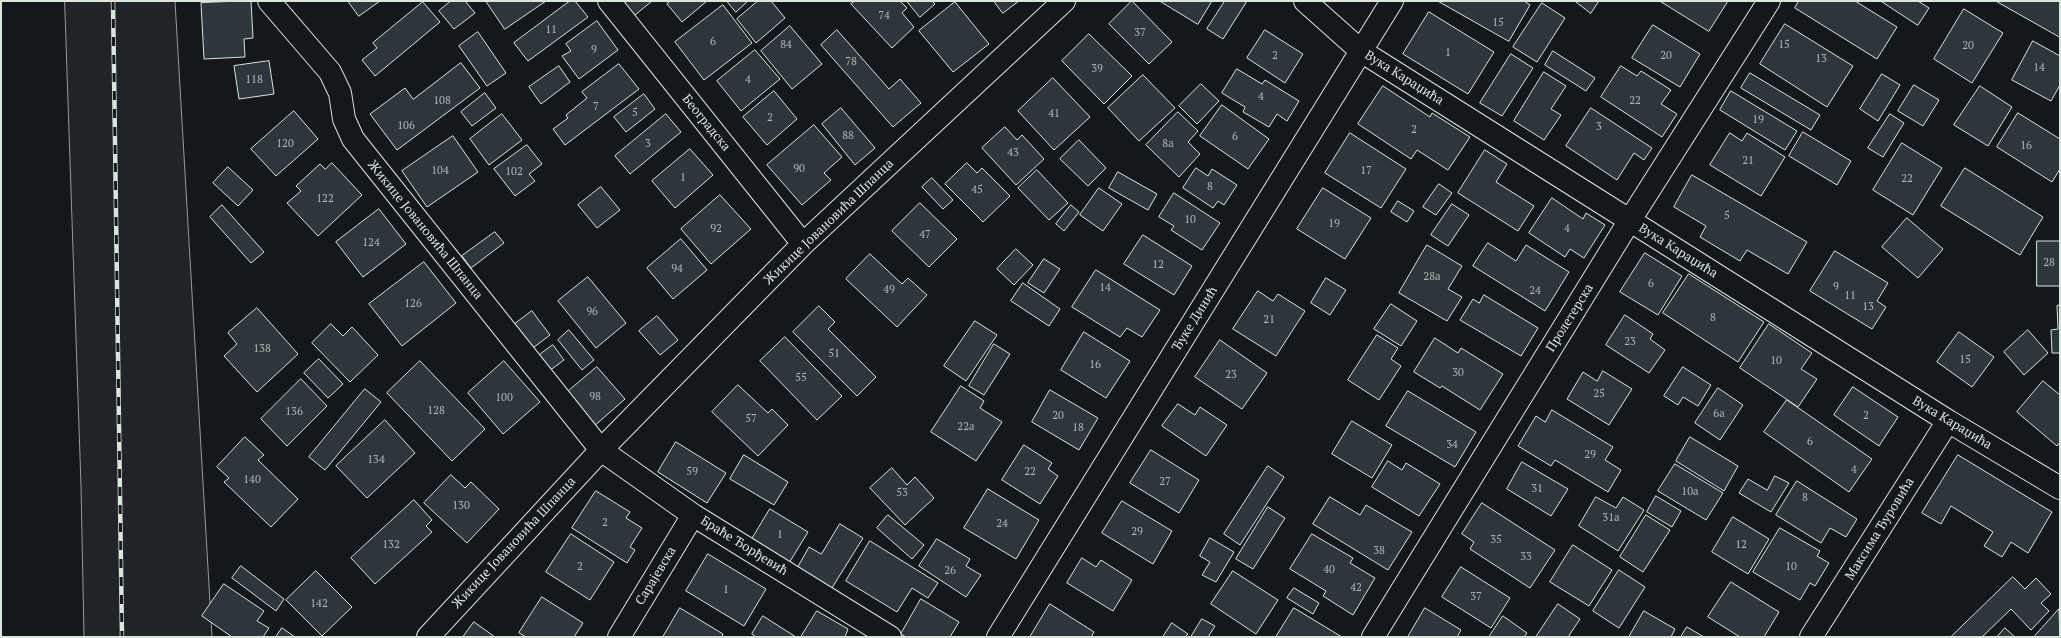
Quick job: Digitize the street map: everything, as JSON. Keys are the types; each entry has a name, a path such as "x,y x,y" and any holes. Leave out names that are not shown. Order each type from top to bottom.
{"street":[{"name":"Жикице Јовановића Шпанца","path":"269,1 330,72 340,93 344,119 353,139 601,450"},
{"name":"Београдска","path":"608,1 803,244"},
{"name":"Вука Караџића","path":"1305,1 1361,51 1948,421 2060,488"},
{"name":"Ђуке Динић","path":"998,637 1392,1"},
{"name":"Пролетерска","path":"1373,637 1630,220 1769,1"},
{"name":"Жикице Јовановића Шпанца","path":"428,637 601,450 803,244 1056,4"},
{"name":"Максима Ђуровића","path":"1811,637 1948,421"},
{"name":"Браће Ђорђевић","path":"601,450 693,515 890,637"},
{"name":"Сарајевска","path":"619,637 693,515"}],"shaded area":[{"path":"65,1 175,1 212,637 84,637 81,486"}],"building":[{"path":"251,1 253,38 244,39 245,57 204,59 201,3"},
{"path":"348,1 380,1 359,16"},
{"path":"451,1 465,1 475,13 454,29 439,11"},
{"path":"486,1 546,1 505,29"},
{"path":"570,1 575,1 588,17 528,61 514,43"},
{"path":"623,1 652,1 635,15"},
{"path":"671,1 707,1 682,22 667,4"},
{"path":"727,1 748,1 736,12"},
{"path":"758,1 771,1 785,18 756,43 737,19"},
{"path":"855,1 900,1 907,8 902,13 914,27 892,48 851,4"},
{"path":"907,1 932,1 935,4 920,17"},
{"path":"994,1 1019,1 1003,13"},
{"path":"1132,1 1172,42 1149,64 1109,24"},
{"path":"1160,1 1212,1 1198,24"},
{"path":"1225,1 1247,1 1223,39 1207,29"},
{"path":"1438,1 1524,1 1530,5 1509,41"},
{"path":"1575,1 1599,1 1591,13"},
{"path":"1660,1 1728,1 1709,31"},
{"path":"1799,1 1855,1 1897,27 1877,59 1795,8"},
{"path":"1881,1 1918,1 1929,8 1918,25"},
{"path":"1996,1 2060,1 2060,37"},
{"path":"423,2 440,22 375,76 362,60 377,48 373,43"},
{"path":"955,2 989,44 953,72 919,31"},
{"path":"1542,3 1565,18 1537,62 1513,47"},
{"path":"723,5 752,43 704,80 675,42"},
{"path":"1964,9 2003,33 1972,83 1934,59"},
{"path":"1429,12 1494,52 1468,94 1403,54"},
{"path":"597,21 618,50 579,79 562,56 571,51 566,44"},
{"path":"1785,24 1853,66 1827,107 1760,64"},
{"path":"1653,25 1700,54 1680,87 1632,58"},
{"path":"790,26 822,64 792,89 761,51"},
{"path":"837,30 889,89 900,79 921,103 893,127 821,45"},
{"path":"1265,30 1303,54 1285,83 1247,58"},
{"path":"478,32 506,73 487,86 459,46"},
{"path":"1089,34 1132,76 1104,104 1062,61"},
{"path":"2033,41 2060,56 2060,85 2051,101 2012,80"},
{"path":"755,50 780,79 741,111 717,81"},
{"path":"1553,51 1595,78 1586,91 1545,65"},
{"path":"1511,54 1533,68 1502,116 1480,103"},
{"path":"269,61 274,94 239,99 234,66"},
{"path":"461,63 480,88 397,150 370,114 405,88 413,99"},
{"path":"619,64 639,89 565,145 553,129 568,118 566,115 587,98 582,92"},
{"path":"559,66 570,82 541,104 529,87"},
{"path":"1621,66 1637,76 1641,71 1671,90 1661,104 1677,114 1662,137 1601,97"},
{"path":"1237,69 1262,84 1265,80 1299,101 1287,121 1277,114 1269,127 1243,112 1245,107 1222,93"},
{"path":"1544,72 1566,86 1551,109 1561,115 1544,140 1514,121"},
{"path":"1750,73 1820,115 1811,130 1741,88"},
{"path":"1882,74 1900,85 1878,121 1860,109"},
{"path":"1143,75 1175,108 1139,141 1108,108"},
{"path":"1053,78 1090,117 1054,150 1018,111"},
{"path":"1201,84 1219,101 1197,124 1179,106"},
{"path":"1914,85 1939,100 1923,126 1898,111"},
{"path":"1383,86 1430,117 1432,113 1470,137 1448,170 1417,150 1411,159 1358,124"},
{"path":"1980,86 2012,107 1988,146 1954,125"},
{"path":"774,91 797,119 767,145 743,117"},
{"path":"1731,91 1797,131 1785,150 1720,110"},
{"path":"485,93 496,108 472,126 461,112"},
{"path":"644,94 655,109 626,132 614,117"},
{"path":"1222,105 1269,139 1248,169 1200,136"},
{"path":"841,108 875,148 855,165 822,124"},
{"path":"1591,108 1652,148 1644,160 1634,153 1617,180 1566,146"},
{"path":"294,111 318,139 276,176 251,149"},
{"path":"1178,112 1198,131 1188,142 1200,154 1179,177 1146,145"},
{"path":"2018,113 2060,139 2060,169 2052,182 1997,147"},
{"path":"502,114 522,140 489,165 470,139"},
{"path":"666,114 681,132 630,174 615,156"},
{"path":"1890,114 1904,123 1883,157 1868,148"},
{"path":"814,125 842,157 824,173 831,180 802,205 767,165"},
{"path":"1005,127 1017,140 1022,135 1044,159 1016,185 982,148"},
{"path":"1803,132 1851,161 1837,185 1789,156"},
{"path":"1350,133 1406,169 1381,208 1325,173"},
{"path":"1730,133 1742,141 1747,133 1785,157 1761,196 1710,165"},
{"path":"453,136 478,172 427,207 402,171"},
{"path":"1079,140 1106,168 1088,186 1060,159"},
{"path":"1902,143 1942,168 1913,215 1873,190"},
{"path":"527,145 542,164 529,174 535,181 515,196 494,169"},
{"path":"690,149 713,175 675,208 652,181"},
{"path":"1485,150 1507,164 1496,182 1534,206 1518,231 1458,193"},
{"path":"332,163 362,195 318,236 287,203 301,191 296,186 320,164 325,169"},
{"path":"967,163 977,173 982,168 1010,196 983,222 945,184"},
{"path":"228,167 253,190 238,206 213,183"},
{"path":"1196,168 1208,176 1212,169 1237,185 1224,205 1218,201 1213,208 1183,188"},
{"path":"1965,168 2043,217 2020,255 1941,206"},
{"path":"1037,170 1068,203 1049,220 1018,188"},
{"path":"1118,172 1157,194 1148,210 1109,188"},
{"path":"1692,175 1807,242 1788,274 1747,250 1740,261 1700,237 1706,226 1674,207"},
{"path":"932,178 953,200 943,209 922,187"},
{"path":"1439,184 1452,193 1436,215 1423,207"},
{"path":"601,187 620,210 597,228 578,205"},
{"path":"1099,188 1122,204 1103,231 1080,215"},
{"path":"1323,188 1371,218 1345,259 1297,229"},
{"path":"1174,193 1220,223 1202,250 1171,230 1174,226 1159,217"},
{"path":"720,195 751,229 711,264 681,229"},
{"path":"1552,198 1583,219 1586,213 1605,225 1584,258 1570,249 1565,257 1529,233"},
{"path":"1398,201 1414,211 1407,222 1391,212"},
{"path":"920,203 957,239 929,267 892,231"},
{"path":"1452,204 1469,215 1448,246 1431,235"},
{"path":"222,205 264,252 251,263 210,217"},
{"path":"1071,205 1079,212 1064,231 1056,224"},
{"path":"379,209 406,244 363,277 336,242"},
{"path":"1907,218 1943,249 1918,278 1882,247"},
{"path":"495,232 504,243 471,268 462,256"},
{"path":"1143,235 1192,266 1174,295 1124,264"},
{"path":"681,239 707,270 673,299 647,268"},
{"path":"2037,241 2060,241 2060,286 2037,286"},
{"path":"1488,243 1516,261 1526,245 1569,272 1545,311 1473,266"},
{"path":"1427,245 1462,266 1448,289 1462,297 1447,321 1399,293"},
{"path":"1016,249 1033,265 1014,285 997,269"},
{"path":"1835,251 1888,283 1877,301 1886,307 1872,329 1810,291"},
{"path":"1645,253 1682,276 1658,315 1620,292"},
{"path":"870,254 902,284 908,278 927,295 897,327 846,279"},
{"path":"1044,259 1060,269 1044,293 1028,283"},
{"path":"424,262 456,303 402,346 369,304"},
{"path":"1096,270 1160,310 1142,337 1127,328 1120,337 1072,307"},
{"path":"1689,274 1764,322 1738,362 1663,313"},
{"path":"588,277 626,323 596,348 558,301"},
{"path":"1326,278 1346,290 1330,315 1311,303"},
{"path":"1023,283 1060,309 1049,326 1011,301"},
{"path":"1258,291 1273,301 1278,294 1305,311 1276,356 1233,329"},
{"path":"1484,295 1538,328 1521,356 1460,320 1473,299 1479,303"},
{"path":"1391,304 1417,321 1401,346 1374,329"},
{"path":"2060,305 2060,353 2052,353 2051,330 2058,329 2057,306"},
{"path":"819,306 835,322 828,329 876,377 857,396 793,332"},
{"path":"257,308 298,354 257,392 224,356 237,344 228,333"},
{"path":"532,311 550,335 529,351 511,327"},
{"path":"1625,315 1653,334 1650,339 1665,350 1649,373 1606,345"},
{"path":"657,316 678,340 660,355 639,331"},
{"path":"975,321 997,335 966,381 944,366"},
{"path":"331,324 343,336 352,327 378,355 350,382 312,343"},
{"path":"1769,324 1812,353 1801,369 1817,379 1798,407 1740,368"},
{"path":"569,330 594,360 582,370 558,340"},
{"path":"2028,330 2048,353 2024,375 2004,352"},
{"path":"1084,332 1130,361 1106,398 1061,370"},
{"path":"1959,332 1994,357 1972,387 1937,362"},
{"path":"1377,335 1398,348 1391,359 1401,366 1379,400 1348,380"},
{"path":"785,337 842,396 817,420 760,361"},
{"path":"1435,338 1458,353 1461,348 1503,374 1480,410 1442,386 1440,388 1414,372"},
{"path":"1220,340 1267,373 1242,409 1195,377"},
{"path":"994,344 1010,354 984,395 969,386"},
{"path":"553,345 564,360 545,374 534,359"},
{"path":"319,359 343,384 328,398 304,373"},
{"path":"420,361 485,429 452,461 387,393"},
{"path":"504,361 540,402 503,434 468,393"},
{"path":"597,367 625,399 593,427 565,394"},
{"path":"1683,367 1711,385 1698,406 1683,397 1678,405 1664,396"},
{"path":"1603,371 1632,389 1609,425 1567,399 1583,372 1597,381"},
{"path":"301,379 327,406 287,446 261,419"},
{"path":"2043,381 2060,395 2060,442 2057,446 2017,412"},
{"path":"738,385 768,413 772,409 788,425 758,456 712,412"},
{"path":"961,386 984,401 980,408 1002,422 976,461 931,432"},
{"path":"1853,387 1898,417 1879,446 1834,415"},
{"path":"1718,388 1743,405 1720,440 1695,423"},
{"path":"365,389 381,402 325,470 309,457"},
{"path":"1050,390 1098,418 1079,450 1032,422"},
{"path":"1408,391 1476,432 1455,467 1386,426"},
{"path":"1787,400 1872,459 1849,492 1764,432"},
{"path":"1178,404 1195,415 1200,407 1227,425 1206,456 1162,426"},
{"path":"1552,410 1613,447 1605,460 1621,470 1608,492 1555,460 1551,466 1518,446 1536,416 1545,422"},
{"path":"385,420 415,453 367,498 336,466"},
{"path":"1352,421 1392,445 1372,478 1332,454"},
{"path":"245,437 264,455 258,460 298,499 271,527 224,482 229,478 217,467"},
{"path":"1690,437 1738,466 1724,491 1676,461"},
{"path":"676,442 726,473 707,503 658,472"},
{"path":"1024,445 1052,463 1048,469 1058,476 1040,504 1002,480"},
{"path":"1151,450 1199,480 1179,513 1130,483"},
{"path":"744,455 788,482 774,505 730,479"},
{"path":"1958,455 2052,512 2028,553 2011,542 2002,557 1984,546 1993,532 1951,506 1941,524 1922,513"},
{"path":"1388,461 1402,470 1406,463 1440,484 1419,516 1372,487"},
{"path":"1522,462 1568,489 1551,516 1507,489"},
{"path":"1675,464 1723,493 1706,520 1658,491"},
{"path":"1268,466 1284,477 1240,545 1224,534"},
{"path":"892,468 907,485 915,477 934,498 905,525 870,488"},
{"path":"451,475 465,488 471,482 499,509 467,543 424,503"},
{"path":"1775,476 1789,483 1771,512 1739,493 1748,479 1767,490"},
{"path":"1797,481 1857,519 1846,537 1830,528 1821,543 1776,515"},
{"path":"988,489 1039,520 1016,559 964,528"},
{"path":"596,491 630,512 626,518 642,528 630,547 635,550 627,563 572,528"},
{"path":"1656,496 1681,511 1672,527 1647,512"},
{"path":"1330,497 1360,515 1366,505 1412,532 1388,570 1313,524"},
{"path":"1596,497 1616,508 1623,497 1644,510 1618,551 1579,526"},
{"path":"414,500 432,520 426,526 432,532 375,584 351,558"},
{"path":"1122,501 1172,531 1153,564 1102,533"},
{"path":"1482,503 1555,550 1530,588 1470,549 1474,542 1462,534"},
{"path":"1268,507 1285,518 1253,569 1236,559"},
{"path":"770,509 808,532 789,563 752,539"},
{"path":"888,515 924,545 912,559 877,528"},
{"path":"1646,515 1670,530 1643,572 1620,557"},
{"path":"1733,517 1769,539 1748,574 1712,552"},
{"path":"840,524 863,538 830,591 796,570 809,547 821,554"},
{"path":"1780,528 1820,551 1817,556 1829,563 1815,586 1810,583 1800,600 1753,572"},
{"path":"571,534 614,562 590,600 546,572"},
{"path":"1312,534 1353,558 1350,563 1375,578 1353,615 1323,596 1326,591 1290,569"},
{"path":"1210,538 1234,552 1216,582 1202,575 1210,562 1200,556"},
{"path":"937,539 970,559 966,566 981,575 966,597 919,566"},
{"path":"870,541 938,583 928,598 912,588 897,612 846,581"},
{"path":"1573,545 1612,570 1589,606 1550,582"},
{"path":"708,554 766,589 744,626 686,591"},
{"path":"1082,558 1096,567 1101,560 1132,580 1113,611 1067,583"},
{"path":"241,566 284,599 276,611 232,578"},
{"path":"1461,567 1510,598 1491,628 1442,597"},
{"path":"1619,570 1645,587 1619,628 1593,611"},
{"path":"316,571 352,607 322,636 286,600"},
{"path":"1233,571 1278,600 1256,634 1211,604"},
{"path":"2013,577 2025,589 2036,578 2051,594 2041,603 2049,611 2031,630 2011,609 1982,637 1951,637"},
{"path":"1731,582 1779,612 1764,637 1740,637 1708,617"},
{"path":"224,584 264,611 257,621 269,628 263,637 232,637 202,616"},
{"path":"1294,588 1319,603 1313,614 1287,598"},
{"path":"542,597 583,623 574,637 526,637 519,633"},
{"path":"921,599 959,622 950,637 906,637 901,634"},
{"path":"1050,604 1094,632 1091,637 1030,637"},
{"path":"1558,604 1580,619 1568,637 1536,637"},
{"path":"680,608 723,634 722,637 663,637"},
{"path":"1294,608 1342,637 1276,637"},
{"path":"1425,608 1461,630 1457,637 1408,637"},
{"path":"2059,609 2060,637 2036,637 2035,636"},
{"path":"817,611 848,629 845,637 801,637"},
{"path":"1644,611 1675,629 1671,637 1629,637"},
{"path":"763,616 796,637 756,637 752,634"},
{"path":"1503,616 1527,633 1524,637 1489,637"},
{"path":"1202,619 1215,626 1208,637 1191,637"},
{"path":"474,622 495,637 463,637"},
{"path":"1172,623 1188,634 1185,637 1163,637"},
{"path":"1687,627 1704,637 1681,637"},
{"path":"282,628 295,637 276,637"},
{"path":"2005,628 2015,637 1997,637"}],"railway":[{"path":"113,1 122,637"}]}
